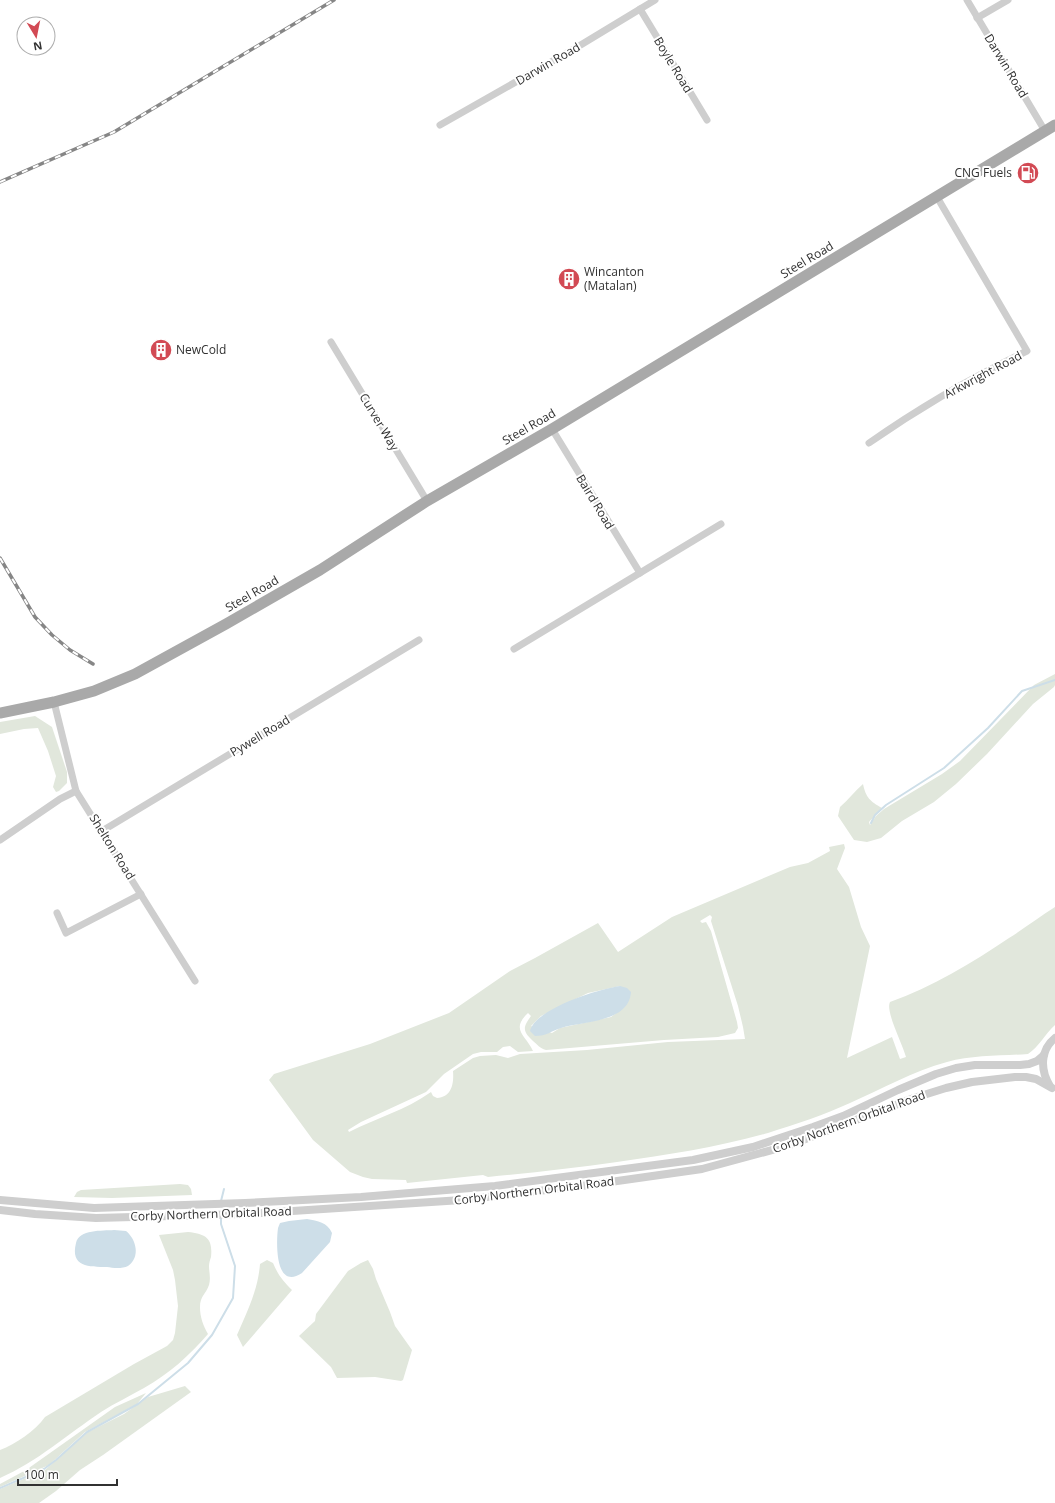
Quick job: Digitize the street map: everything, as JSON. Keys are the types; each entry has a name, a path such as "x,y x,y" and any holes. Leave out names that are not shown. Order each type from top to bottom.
{"main road":[{"name":"Steel Road","path":"0,713 54,702 94,691 135,674 320,570 427,501 552,429 937,198 1050,128"}],"street":[{"name":"Darwin Road","path":"440,125 579,46 655,0"},
{"name":"Darwin Road","path":"967,0 977,18 1050,128"},
{"path":"977,18 1008,0"},
{"name":"Boyle Road","path":"640,9 707,120"},
{"name":"Arkwright Road","path":"869,443 901,421 987,370 1027,351 937,198"},
{"name":"Curver Way","path":"331,342 427,501"},
{"name":"Baird Road","path":"552,429 640,573"},
{"path":"514,649 720,524"},
{"name":"Pywell Road","path":"102,831 419,640"},
{"name":"Shelton Road","path":"54,702 76,791 195,981"},
{"path":"0,840 60,799 76,791"},
{"path":"57,913 66,933 141,894"},
{"path":"1053,1090 1045,1078 1043,1066 1044,1055 1047,1047 1055,1038"},
{"name":"Corby Northern Orbital Road","path":"0,1200 94,1208 246,1203 361,1197 495,1186 693,1160 753,1147 813,1127 843,1116 936,1074 956,1068 975,1065 1020,1066 1037,1061 1044,1055"},
{"name":"Corby Northern Orbital Road","path":"0,1210 96,1218 246,1214 462,1200 589,1185 702,1169 787,1146 914,1098 972,1082 1026,1077 1036,1079 1053,1090"}],"shaded area":[{"path":"1055,674 1054,687 1033,704 987,754 956,784 934,802 902,821 881,838 867,842 854,840 838,816 840,807 863,784 869,799 882,808 869,822 870,825 876,816 884,809 942,774 960,761 1034,685"},
{"path":"35,716 52,727 67,772 67,783 56,792 53,787 56,776 48,751 38,728 0,734 0,722"},
{"path":"844,844 845,848 837,869 849,887 861,927 870,946 847,1058 892,1037 900,1059 906,1057 892,1020 889,1006 890,1002 936,982 966,965 1055,907 1055,1025 1035,1048 1028,1054 987,1056 947,1062 910,1075 850,1103 799,1123 768,1133 712,1146 636,1159 536,1172 488,1177 483,1175 407,1183 406,1180 372,1179 350,1172 313,1140 269,1080 274,1074 370,1044 449,1013 510,971 598,923 618,952 672,917 790,867 808,863 830,851 829,847","holes":["710,915 712,917 711,921 738,1006 745,1039 668,1042 587,1050 520,1054 508,1058 496,1055 480,1056 473,1058 453,1071 451,1089 446,1095 437,1098 433,1096 431,1092 401,1109 349,1132 348,1130 361,1122 426,1092 444,1074 473,1054 481,1052 497,1052 503,1047 510,1046 518,1052 533,1051 520,1028 520,1024 528,1013 531,1016 526,1023 525,1032 529,1038 546,1050 718,1037 735,1033 738,1028 737,1022 711,931 706,922 702,923 700,921","620,986 624,1007 611,1017 560,1028 552,1033 531,1026 541,1016 588,993"]},
{"path":"620,986 627,988 631,992 628,1002 622,1010 614,1015 592,1022 561,1028 543,1035 535,1036 530,1031 534,1023 543,1015 569,1001 597,991"},
{"path":"180,1184 188,1185 191,1189 192,1195 112,1198 74,1197 77,1192 81,1190"},
{"path":"307,1219 318,1221 328,1226 332,1233 330,1242 302,1273 293,1277 287,1276 282,1271 279,1263 277,1244 278,1228 280,1223"},
{"path":"114,1230 126,1231 136,1248 135,1258 128,1266 123,1268 94,1267 82,1264 78,1261 75,1251 78,1238 86,1233"},
{"path":"188,1232 204,1236 211,1245 211,1257 209,1263 210,1282 201,1300 200,1307 202,1321 208,1334 186,1357 162,1377 101,1412 40,1456 0,1478 0,1450 25,1436 45,1417 167,1346 173,1340 178,1306 175,1280 173,1270 159,1235"},
{"path":"267,1260 273,1263 281,1278 292,1290 243,1347 237,1335 257,1283 260,1264"},
{"path":"368,1260 373,1269 395,1326 412,1350 403,1380 401,1381 375,1377 337,1378 331,1367 299,1336 315,1321 316,1314 348,1271"},
{"path":"185,1386 191,1392 80,1470 56,1491 39,1503 0,1503 0,1489 45,1470 88,1432 124,1414 148,1397"},
{"path":"146,1393 137,1404 85,1432 49,1465 0,1487 0,1484 26,1470 115,1407"}],"waterway":[{"path":"871,823 875,815 886,805 944,768 988,728 1022,691 1055,680"},
{"path":"221,1201 224,1189"},
{"path":"0,1488 44,1469 87,1432 138,1404 188,1363 212,1335 233,1298 235,1266 221,1224 221,1218"}],"railway":[{"path":"0,182 114,132 334,0"},
{"path":"0,558 35,617 52,635 70,650 93,664"}],"place":[{"name":"CNG Fuels","path":"1028,173"},
{"name":"Wincanton (Matalan)","path":"569,279"},
{"name":"NewCold","path":"161,350"}]}
